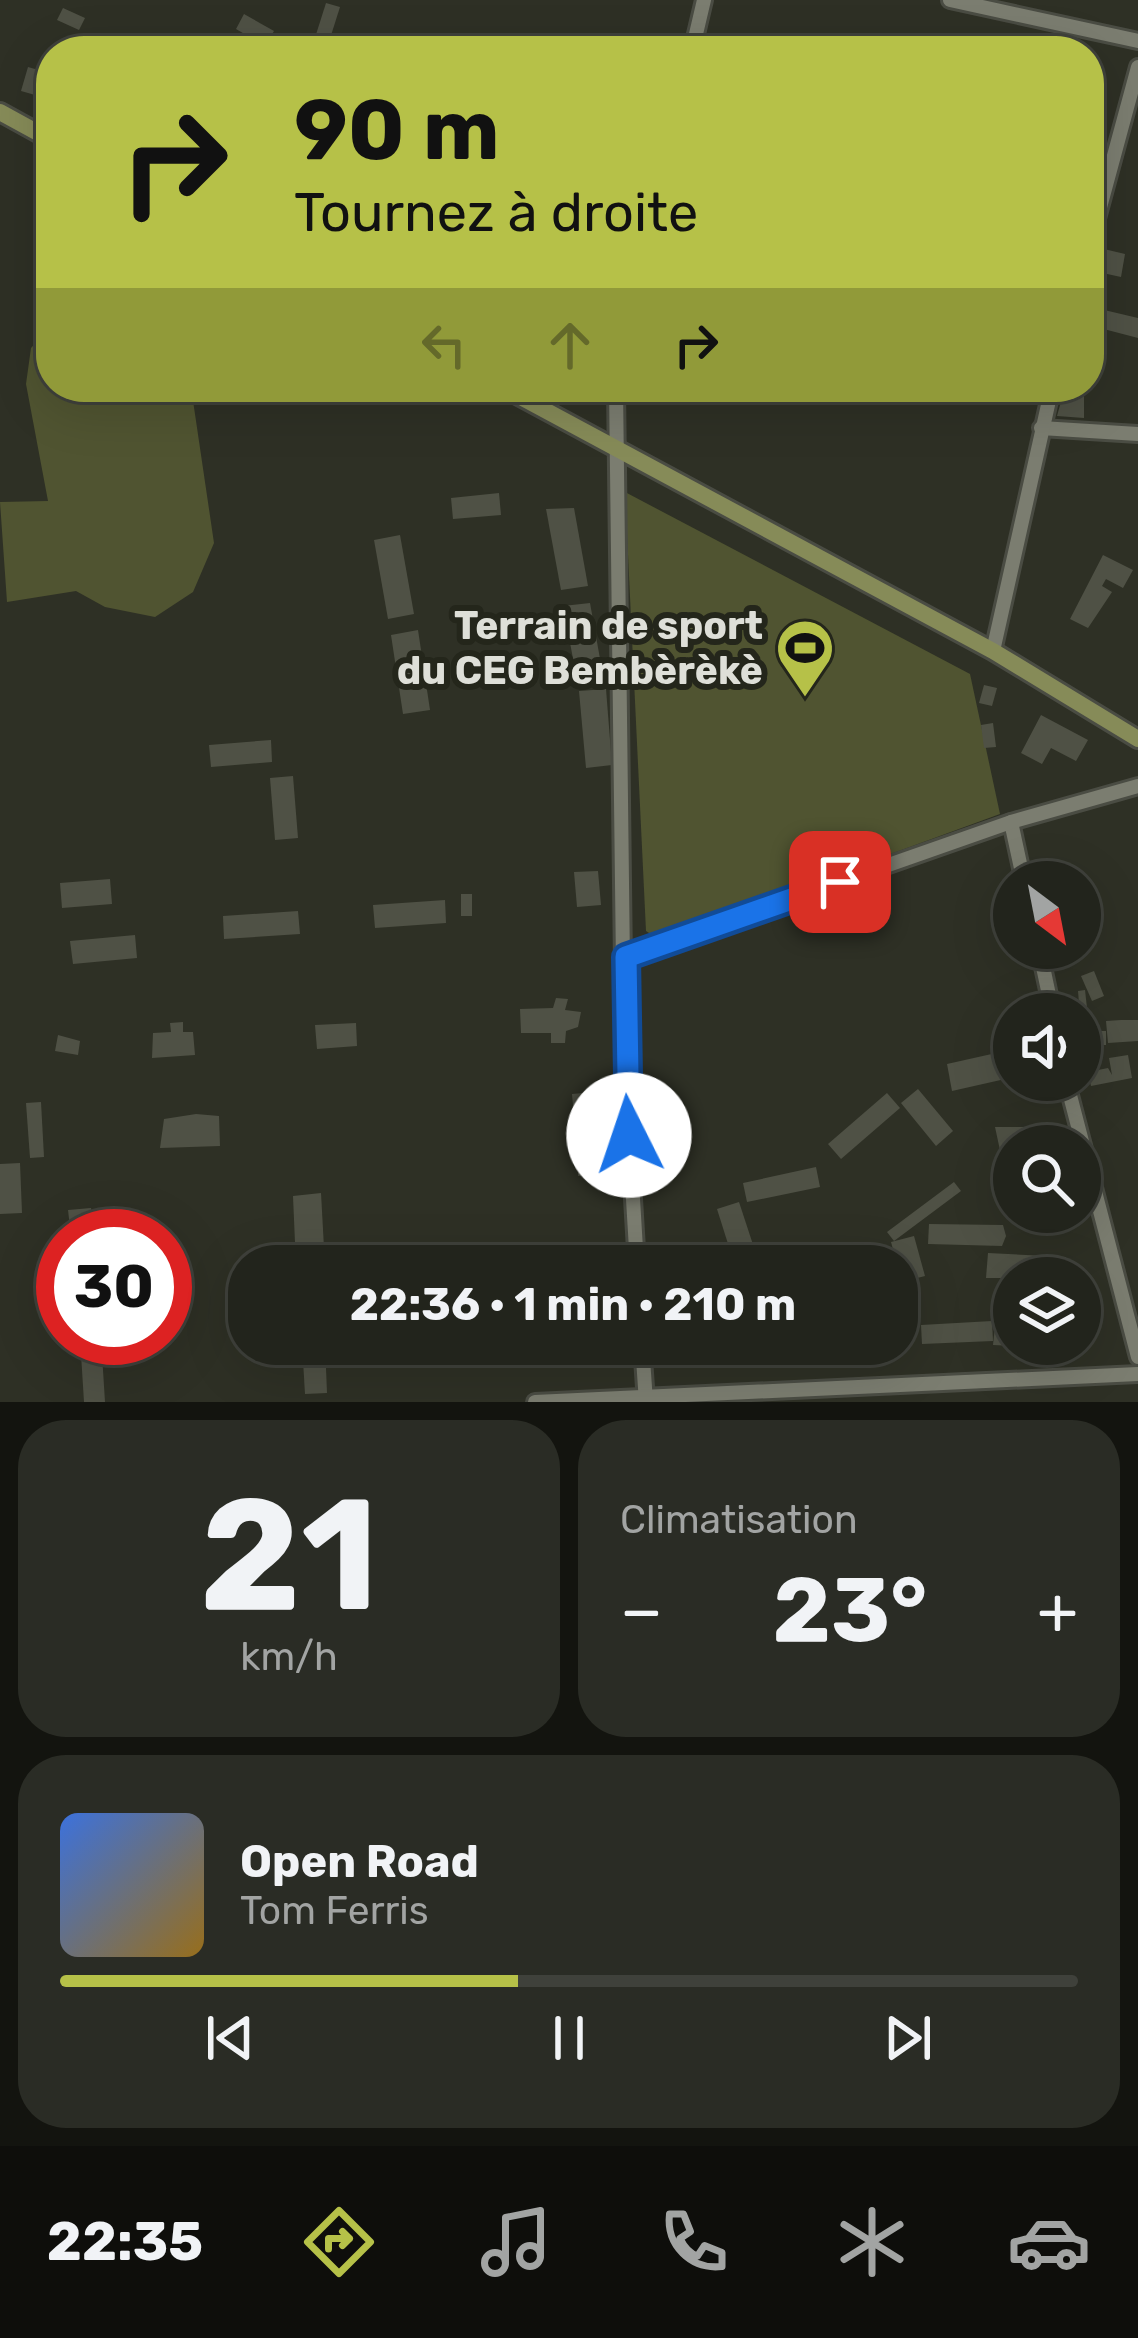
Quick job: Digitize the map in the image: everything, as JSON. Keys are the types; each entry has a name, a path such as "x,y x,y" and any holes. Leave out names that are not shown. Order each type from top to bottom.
{"main road":[{"path":"0,112 36,132"},
{"path":"529,402 993,651 1138,740"}],"street":[{"path":"696,36 704,0"},
{"path":"950,0 1138,40"},
{"path":"1104,193 1138,67"},
{"path":"616,402 624,1048 637,1245"},
{"path":"993,651 1048,402"},
{"path":"1041,428 1138,434"},
{"path":"626,957 1011,822 1138,786"},
{"path":"1011,822 1019,861"},
{"path":"1071,1101 1138,1357"},
{"path":"643,1365 645,1398"},
{"path":"535,1402 1138,1374"}],"green space":[{"path":"36,343 36,402 193,402 214,543 193,592 155,617 105,607 76,591 7,602 0,502 48,501 26,384 31,348"},
{"name":"Terrain de sport du CEG Bembèrèkè","path":"625,492 970,674 1000,814 658,939 646,931"}],"building":[{"path":"326,3 340,7 331,36 316,36"},
{"path":"63,8 85,18 79,30 57,20"},
{"path":"244,14 274,31 271,36 248,36 236,29"},
{"path":"28,67 36,69 36,95 21,91"},
{"path":"1104,249 1125,254 1121,277 1104,273"},
{"path":"1104,310 1138,318 1138,338 1104,329"},
{"path":"1061,402 1084,402 1084,418 1057,416"},
{"path":"499,493 501,515 453,519 451,498"},
{"path":"574,508 588,586 561,590 546,509"},
{"path":"400,535 414,614 388,619 374,540"},
{"path":"1103,555 1133,570 1123,588 1106,579 1102,586 1112,592 1088,628 1070,619"},
{"path":"590,603 604,681 578,685 563,606"},
{"path":"418,630 430,710 403,714 391,635"},
{"path":"984,685 997,688 992,706 979,703"},
{"path":"606,689 612,765 586,768 579,691"},
{"path":"1041,715 1088,740 1076,761 1051,748 1042,764 1021,753"},
{"path":"993,723 996,747 984,748 981,725"},
{"path":"271,740 272,762 211,767 209,745"},
{"path":"293,776 298,838 275,840 270,778"},
{"path":"598,871 601,905 577,907 574,872"},
{"path":"110,879 112,904 62,908 60,883"},
{"path":"461,894 472,894 472,916 461,916"},
{"path":"445,900 446,923 375,928 373,905"},
{"path":"298,911 300,934 224,939 223,916"},
{"path":"135,935 137,958 73,964 70,941"},
{"path":"1094,971 1104,996 1088,993 1081,976"},
{"path":"556,998 568,999 565,1010 581,1012 578,1027 566,1031 565,1043 551,1043 551,1033 521,1033 520,1009 553,1008"},
{"path":"1138,1020 1138,1041 1108,1043 1106,1021"},
{"path":"183,1022 183,1032 193,1032 195,1055 152,1058 153,1033 171,1032 170,1023"},
{"path":"356,1023 357,1046 317,1049 315,1025"},
{"path":"58,1035 80,1041 78,1055 55,1051"},
{"path":"993,1054 993,1082 952,1091 947,1064"},
{"path":"1128,1055 1132,1078 1101,1084 1101,1069 1108,1068 1112,1075 1109,1058"},
{"path":"918,1089 953,1131 936,1146 901,1103"},
{"path":"594,1092 596,1116 574,1118 572,1094"},
{"path":"887,1093 900,1108 841,1159 828,1144"},
{"path":"41,1102 44,1157 30,1158 26,1103"},
{"path":"219,1116 220,1146 160,1148 164,1119"},
{"path":"578,1149 603,1149 603,1175 578,1176"},
{"path":"20,1163 22,1213 0,1214 0,1164"},
{"path":"816,1167 820,1187 747,1202 743,1183"},
{"path":"954,1182 961,1191 894,1241 887,1232"},
{"path":"321,1193 324,1245 295,1245 293,1196"},
{"path":"739,1202 753,1245 728,1245 717,1209"},
{"path":"929,1224 993,1225 993,1233 1006,1236 1002,1246 928,1244"},
{"path":"914,1236 916,1245 892,1245"},
{"path":"918,1251 925,1276 918,1278"},
{"path":"988,1253 1066,1257 993,1257 993,1278 986,1278"},
{"path":"992,1321 993,1341 922,1344 921,1325"},
{"path":"82,1365 103,1365 105,1402 84,1402"},
{"path":"303,1365 326,1365 327,1393 305,1394"}],"place":[{"name":"Terrain de sport du CEG Bembèrèkè","path":"805,699"}],"route":[{"path":"629,1135 626,957 840,882"}]}
